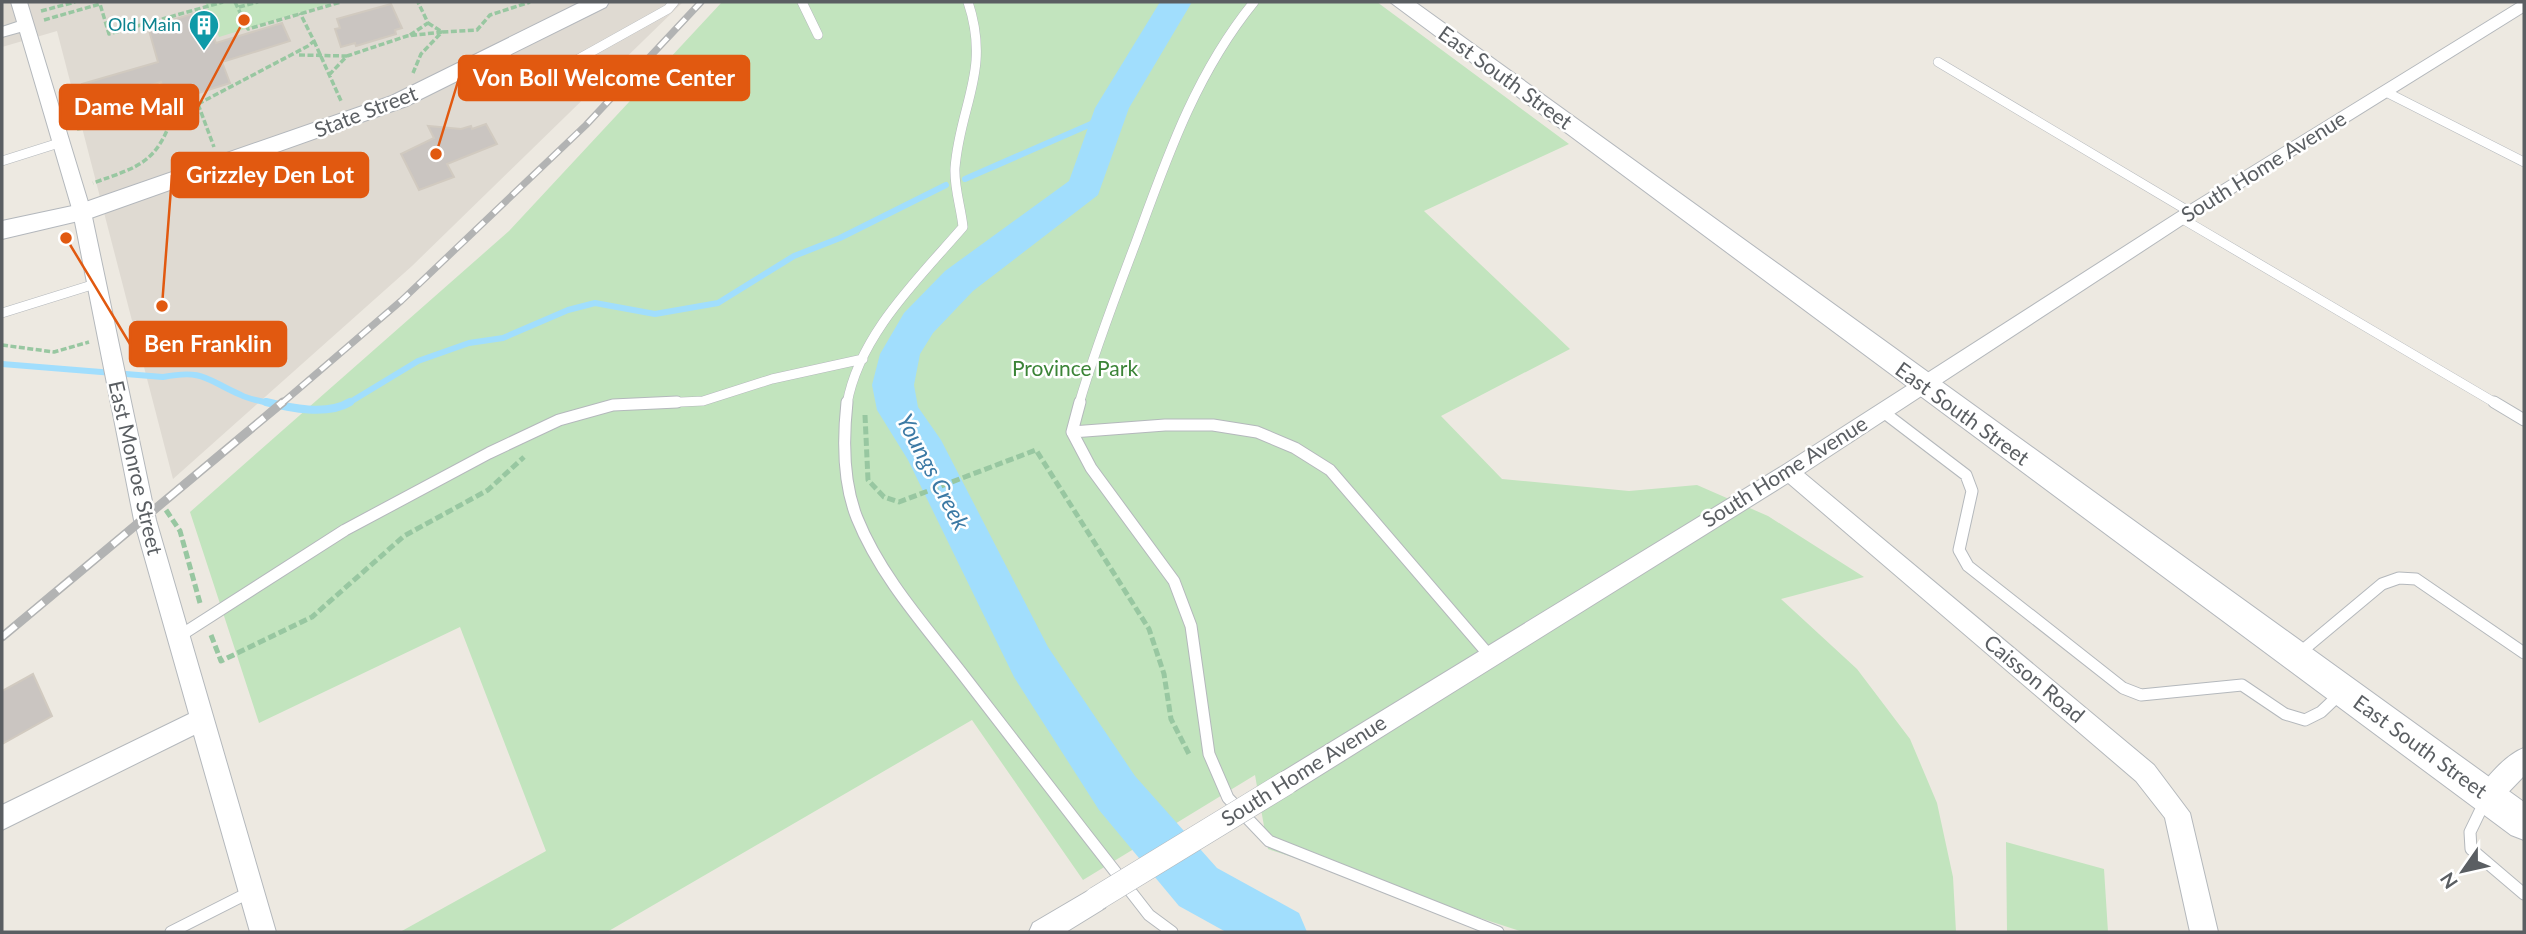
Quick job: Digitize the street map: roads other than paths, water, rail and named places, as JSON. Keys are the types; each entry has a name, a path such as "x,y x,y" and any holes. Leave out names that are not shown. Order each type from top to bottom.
{"street":[{"name":"East Monroe Street","path":"19,2 82,212 145,520 263,932"},
{"name":"State Street","path":"2,230 82,212 349,120 416,93 598,2"},
{"name":"East South Street","path":"1401,2 2524,822"},
{"name":"South Home Avenue","path":"1042,932 1789,472 2186,215 2524,5"},
{"path":"2,32 25,25"},
{"name":"Caisson Road","path":"1789,472 2145,773 2177,813 2201,926 2206,932"},
{"path":"2,818 201,720"},
{"path":"2488,796 2524,759"}],"lane":[{"path":"500,52 539,81 668,9 674,2"},
{"path":"802,2 818,35"},
{"path":"968,2 976,20 980,54 955,164 963,227 910,286 863,359 850,389 846,410 845,452 856,516 896,584 1149,915 1172,932"},
{"path":"1254,2 1230,28 1176,135 1082,387 1072,432 1091,468 1174,581 1191,626 1209,754 1228,798 1269,841 1499,932"},
{"path":"1938,62 2524,420"},
{"path":"2386,92 2524,162"},
{"path":"2,161 62,142"},
{"path":"2,313 95,284"},
{"path":"177,637 345,530 489,453 559,420 613,405 703,401 772,379 863,359"},
{"path":"1882,411 1966,475 1972,491 1959,550 1968,566 2123,688 2141,695 2242,685 2285,714 2305,720 2321,712 2343,691"},
{"path":"1072,432 1130,426 1207,427 1257,432 1299,449 1330,470 1489,655"},
{"path":"2295,656 2382,583 2399,578 2416,579 2524,653"},
{"path":"2488,796 2470,832 2472,849 2492,870 2524,894"},
{"path":"171,932 251,891"}],"waterway":[{"name":"Youngs Creek","path":"1176,2 1112,108 1085,187 959,281 918,323 900,354 893,385 898,410 926,452 1031,662 1117,793 1198,887 1279,932"},
{"path":"965,179 1091,124 1112,108"},
{"path":"347,404 418,361 469,343 503,338 568,310 595,303 655,314 718,303 794,256 840,238 946,185"},
{"path":"2,364 163,377 197,375 245,397 273,404"},
{"path":"266,402 320,410 350,402"}],"railway":[{"path":"281,404 401,301 586,125 701,2"},
{"path":"2,637 283,402"}],"place":[{"name":"Dame Mall","path":"244,20"},
{"name":"Old Main","path":"204,52"},
{"name":"Von Boll Welcome Center","path":"436,154"},
{"name":"Ben Franklin","path":"66,238"},
{"name":"Grizzley Den Lot","path":"162,306"}],"park label":[{"name":"Province Park","path":"1075,369"}]}
